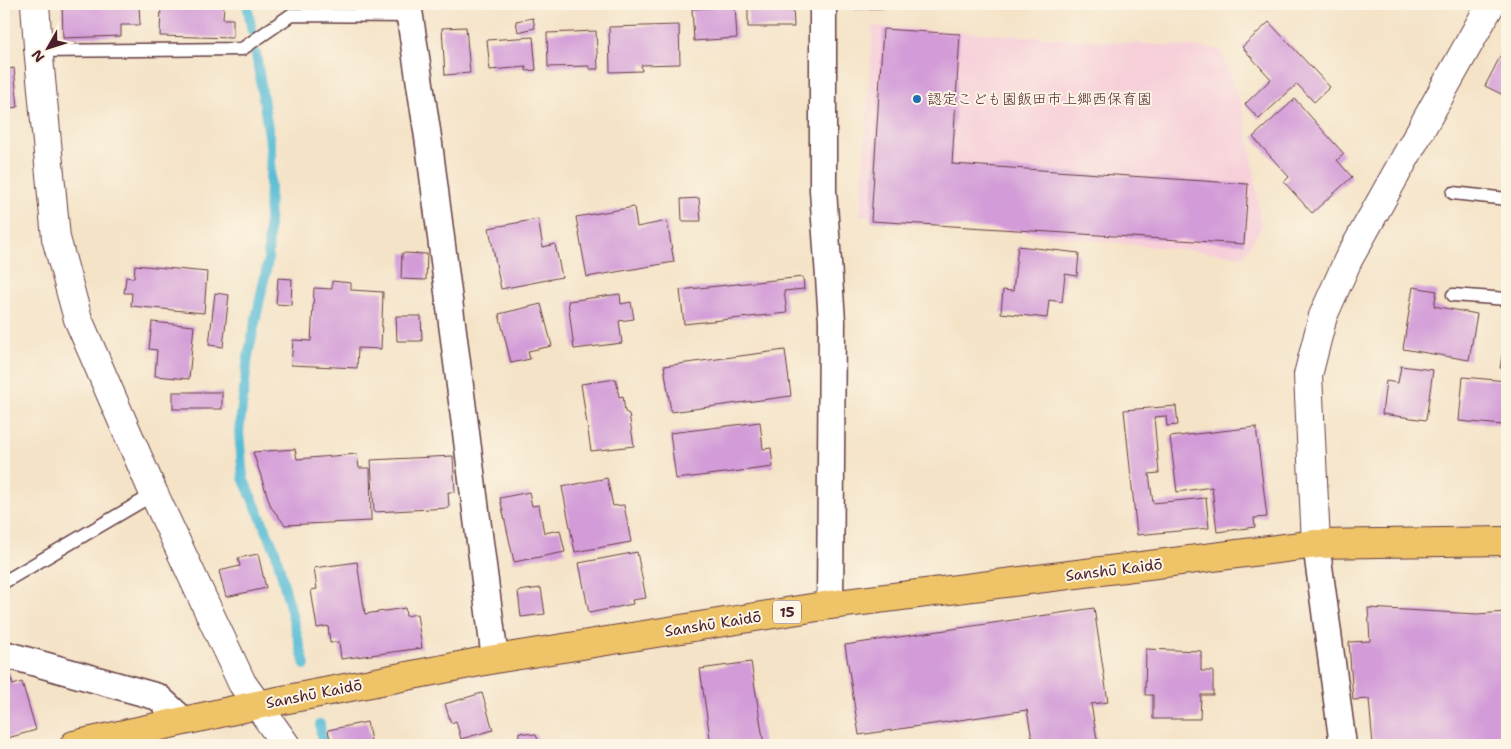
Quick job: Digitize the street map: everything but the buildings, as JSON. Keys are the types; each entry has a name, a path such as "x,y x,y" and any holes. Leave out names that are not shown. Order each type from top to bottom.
{"main road":[{"name":"Sanshū Kaidō","path":"74,745 257,705 495,659 830,605 1316,544 1507,541"}],"street":[{"path":"35,4 56,238 78,319 154,494 242,683 286,745"},
{"path":"823,4 823,190 832,321 830,605"},
{"path":"1343,745 1316,544 1308,375 1323,316 1348,260 1491,4"},
{"path":"409,10 429,144 495,659"},
{"path":"4,654 158,697 184,721"}],"lane":[{"path":"38,51 242,49 291,15 409,10"},
{"path":"1453,193 1507,199"},
{"path":"1453,295 1507,299"},
{"path":"4,582 154,494"}],"shaded area":[{"path":"873,26 1220,49 1241,103 1252,157 1261,227 1244,256 860,216"}],"waterway":[{"path":"247,4 252,31"},
{"path":"256,54 271,148 268,261 248,356 239,432 243,478 275,550 305,665"},
{"path":"320,724 322,745"}],"place":[{"name":"認定こども園飯田市上郷西保育園","path":"917,99"}]}
